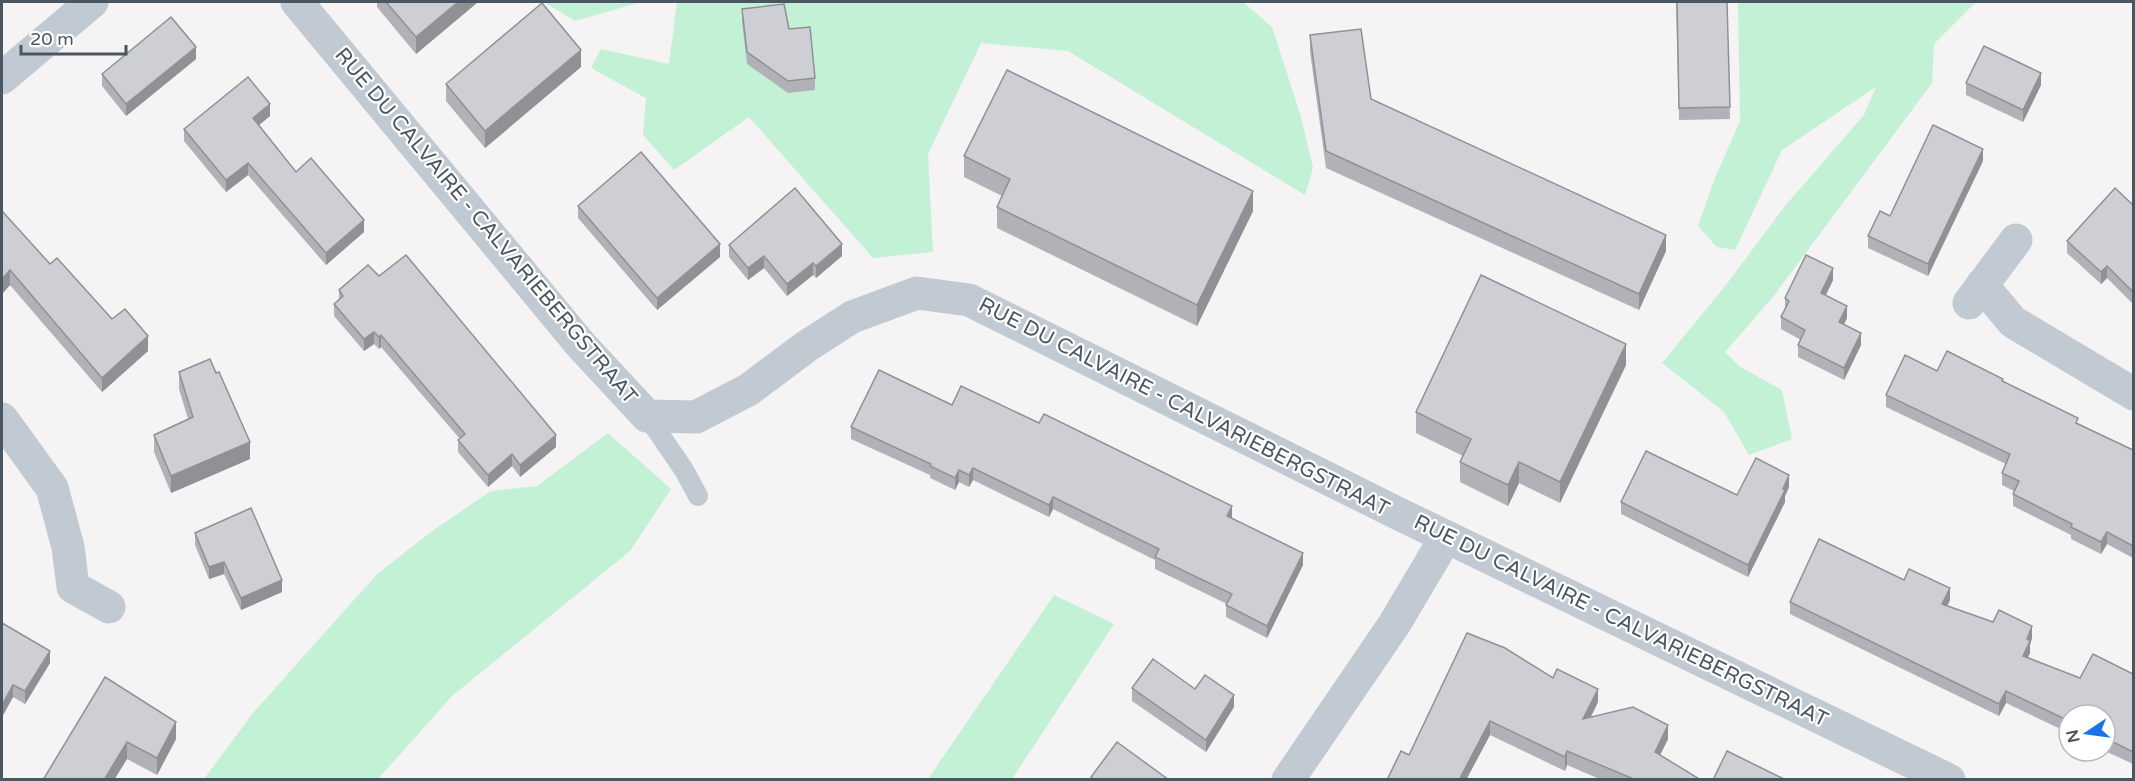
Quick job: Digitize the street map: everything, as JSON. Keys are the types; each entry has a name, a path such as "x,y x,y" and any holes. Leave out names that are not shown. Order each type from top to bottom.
{"street":[{"path":"2,78 92,2"},
{"name":"RUE DU CALVAIRE - CALVARIEBERGSTRAAT","path":"297,2 581,345 647,416 696,417 748,390 807,346 852,317 917,293 969,300 1446,537 1950,780"},
{"path":"2016,240 1975,294 2013,322 2133,394"},
{"path":"2,419 51,488 68,547 73,587 109,607"},
{"path":"1288,780 1395,623 1446,537"}],"lane":[{"path":"647,416 684,470 698,496"}],"green space":[{"path":"544,2 641,2 575,21"},
{"path":"677,2 1243,2 1272,27 1301,117 1313,168 1305,195 1068,51 981,43 928,154 933,252 873,258 749,117 674,170 643,135 646,98 591,68 601,49 669,64"},
{"path":"1738,2 1976,2 1934,44 1932,83 1773,297 1725,352 1740,367 1782,390 1792,439 1749,455 1724,412 1662,363 1726,285 1785,206 1864,115 1876,87 1782,150 1735,250 1717,247 1698,226 1715,178 1740,121"},
{"path":"608,433 671,489 630,551 452,696 378,779 204,779 253,713 377,574 435,529 491,491 537,486"},
{"path":"1054,595 1114,624 1012,779 928,779"}],"building":[{"path":"386,2 458,2 416,37"},
{"path":"1677,2 1727,2 1730,107 1679,108"},
{"path":"542,3 581,50 485,131 446,84"},
{"path":"784,4 789,29 810,27 815,78 788,81 747,52 742,9"},
{"path":"171,17 196,47 126,104 102,74"},
{"path":"1361,29 1371,99 1666,235 1639,294 1326,151 1310,35"},
{"path":"1984,46 2041,73 2023,110 1966,83"},
{"path":"1007,70 1253,191 1197,305 997,207 1010,179 964,156"},
{"path":"248,77 270,104 253,118 296,172 311,158 364,220 326,253 248,163 226,180 184,129"},
{"path":"1933,125 1983,149 1928,264 1868,236 1880,211 1890,216"},
{"path":"641,152 720,244 657,298 578,206"},
{"path":"795,188 842,244 816,266 813,263 787,284 764,256 748,268 729,245"},
{"path":"2115,188 2133,205 2133,292 2107,266 2101,272 2067,241"},
{"path":"2,211 50,264 57,258 112,319 125,309 148,336 102,378 10,270 2,279"},
{"path":"406,255 556,435 520,465 512,454 488,475 458,440 465,434 381,335 379,337 374,332 364,339 334,304 343,296 339,290 368,265 379,276"},
{"path":"1806,255 1833,268 1821,293 1847,306 1839,322 1861,333 1844,368 1798,345 1805,330 1781,317 1789,301 1785,298"},
{"path":"1481,275 1626,344 1560,482 1519,462 1508,485 1460,462 1471,439 1416,412"},
{"path":"1947,351 2078,418 2076,423 2133,450 2133,546 2107,532 2101,542 2071,527 2072,524 2013,494 2019,481 2002,473 2010,454 1886,395 1905,355 1937,371"},
{"path":"210,359 216,373 219,372 250,442 171,476 154,435 193,417 179,372"},
{"path":"879,370 952,405 961,386 1039,423 1044,414 1232,506 1227,516 1303,553 1267,626 1226,605 1232,594 1155,557 1159,549 1053,497 1049,505 973,468 969,475 959,470 955,478 930,466 931,464 851,427"},
{"path":"1646,451 1737,495 1756,458 1789,475 1783,489 1785,490 1748,565 1621,502"},
{"path":"251,508 282,580 241,598 224,562 209,567 195,533"},
{"path":"1819,539 1904,580 1909,569 1950,588 1942,604 1993,622 1999,610 2032,626 2027,639 2030,641 2023,656 2080,678 2093,654 2133,674 2133,752 2117,744 2117,703 2057,703 2057,715 2006,691 1999,704 1790,602"},
{"path":"2,623 50,651 25,691 13,685 2,705"},
{"path":"1467,633 1505,648 1553,678 1557,669 1598,689 1583,719 1633,707 1668,725 1655,752 1701,780 1636,780 1567,751 1565,757 1490,721 1459,780 1387,780 1401,751 1409,755"},
{"path":"1153,659 1195,689 1205,675 1234,695 1206,740 1132,688"},
{"path":"105,677 176,722 157,758 127,742 104,780 43,780"},
{"path":"1117,742 1169,780 1095,780 1091,777"},
{"path":"1727,751 1786,780 1713,780"}]}
